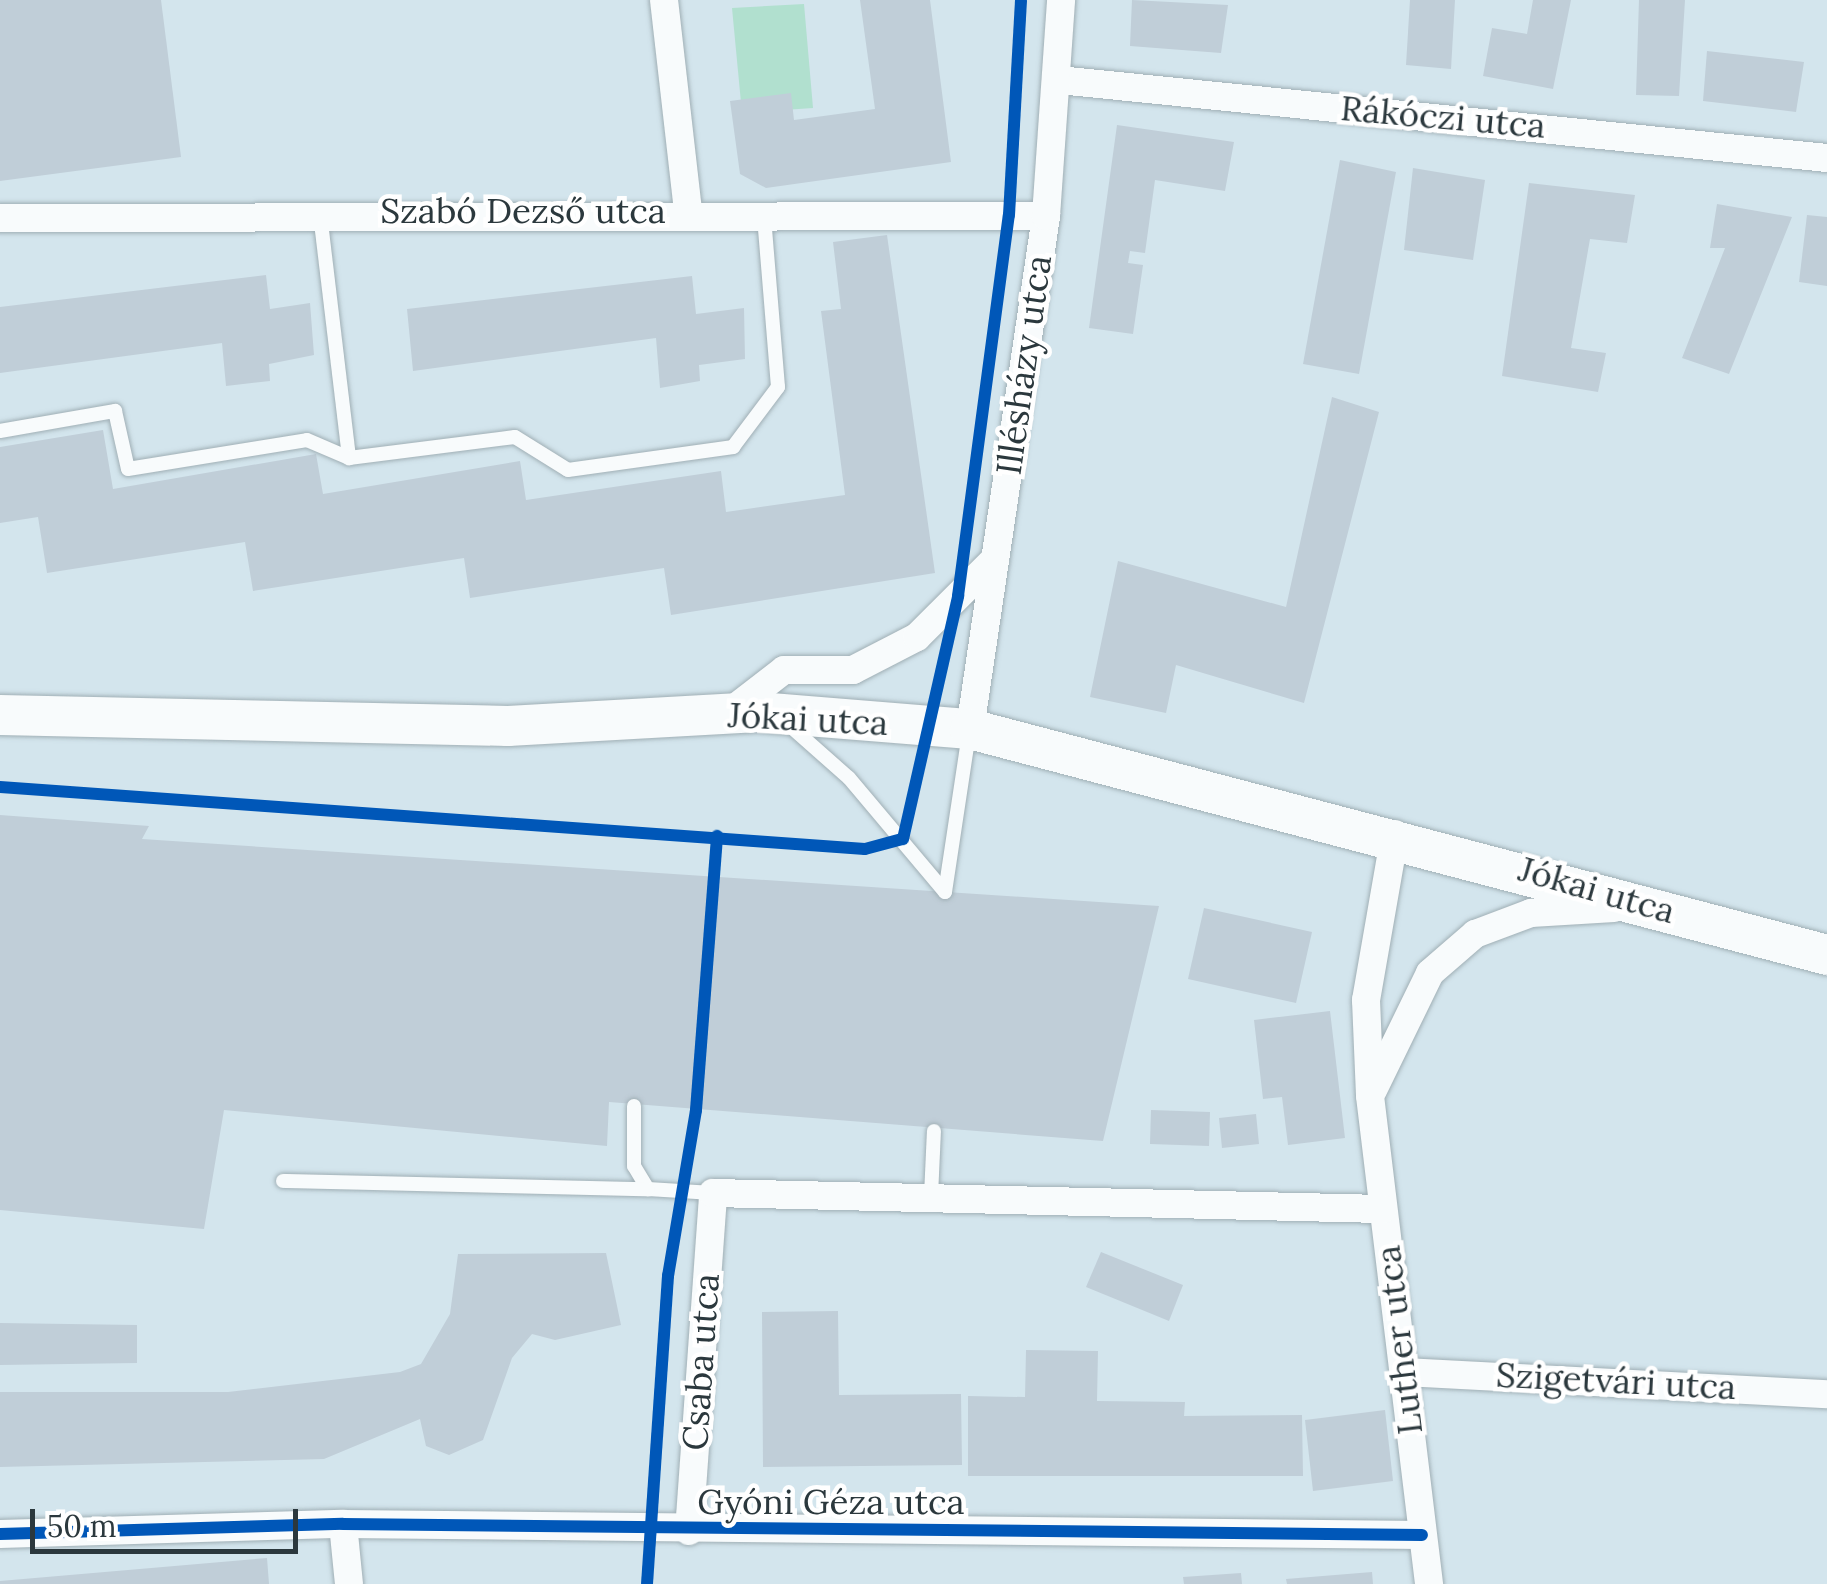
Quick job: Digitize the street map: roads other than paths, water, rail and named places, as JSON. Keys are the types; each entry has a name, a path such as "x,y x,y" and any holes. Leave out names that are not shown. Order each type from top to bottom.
{"main road":[{"name":"Jókai utca","path":"0,715 508,726 776,714 970,728 1395,834 1827,954"}],"street":[{"path":"664,0 688,210"},
{"name":"Illésházy utca","path":"970,728 1046,216 1059,80 1061,0"},
{"name":"Rákóczi utca","path":"1059,80 1827,158"},
{"name":"Szabó Dezső utca","path":"0,218 688,210 1046,216"},
{"path":"727,714 784,670 854,670 917,637 995,559"},
{"name":"Luther utca","path":"1395,834 1366,1000 1370,1096 1428,1584"},
{"path":"1370,1096 1430,972 1476,934 1531,913 1651,905"},
{"path":"714,1193 1384,1209"},
{"name":"Csaba utca","path":"689,1531 714,1193"},
{"name":"Szigetvári utca","path":"1404,1372 1827,1394"},
{"path":"344,1524 349,1584"},
{"name":"Gyóni Géza utca","path":"0,1534 344,1524 689,1531 1422,1535"}],"lane":[{"path":"0,431 115,411 128,469 307,440 350,458 515,437 568,470 734,446 778,387 763,210"},
{"path":"320,213 350,458"},
{"path":"776,714 848,778 945,892 970,728"},
{"path":"634,1106 634,1166 648,1190"},
{"path":"931,1196 934,1131"},
{"path":"283,1181 714,1193"}]}
